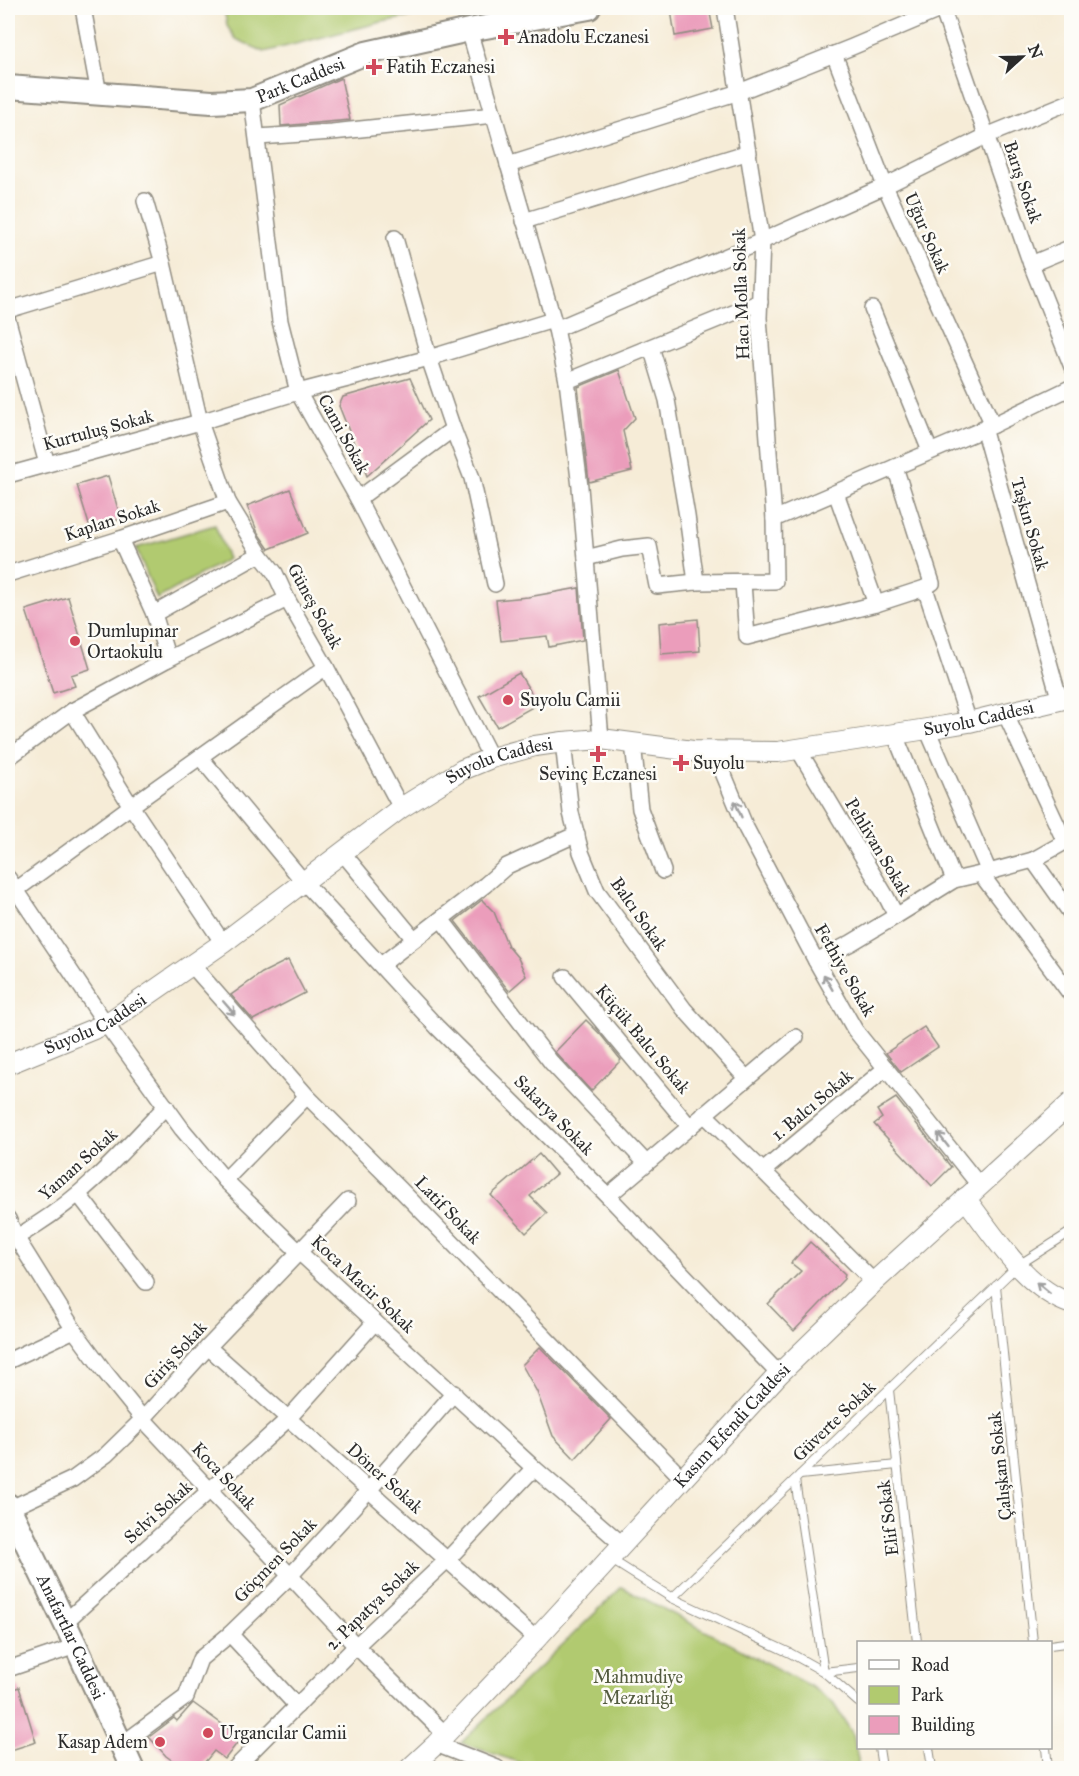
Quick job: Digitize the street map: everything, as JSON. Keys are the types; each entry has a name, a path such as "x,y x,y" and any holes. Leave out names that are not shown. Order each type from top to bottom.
{"main road":[{"name":"Park Caddesi","path":"8,87 212,102 252,100 366,53 469,30 589,8"},
{"name":"Anafartlar Caddesi","path":"8,1507 132,1768"}],"street":[{"path":"83,8 99,94"},
{"name":"Hacı Molla Sokak","path":"725,8 762,241 759,318 774,519 775,581 743,583"},
{"path":"508,165 739,92 943,8"},
{"name":"Barış Sokak","path":"943,8 1031,264 1071,366"},
{"path":"469,30 554,325 567,381 580,488 602,739"},
{"name":"Uğur Sokak","path":"834,54 885,186 988,426"},
{"name":"Cami Sokak","path":"252,100 280,321 298,392 358,499 491,758"},
{"name":"Kurtuluş Sokak","path":"8,476 298,392 554,325 762,241 885,186 986,136 1071,101"},
{"path":"258,137 494,116"},
{"path":"524,221 748,152"},
{"name":"Güneş Sokak","path":"145,201 163,263 200,422 228,502 260,554 275,573 401,808"},
{"path":"395,238 429,358 472,478 495,584"},
{"path":"1031,264 1071,247"},
{"path":"8,310 163,263"},
{"path":"567,381 760,302"},
{"path":"872,309 930,451"},
{"path":"8,321 47,464"},
{"path":"651,347 667,400 696,582"},
{"path":"774,519 988,426 1071,387"},
{"name":"Taşkın Sokak","path":"988,426 1066,699"},
{"path":"358,499 453,429"},
{"path":"586,558 622,549 649,546 657,586 696,582 743,583 747,637 876,604 926,588 932,583 895,466"},
{"path":"836,493 876,604"},
{"name":"Kaplan Sokak","path":"8,574 228,502"},
{"path":"120,539 154,614 168,659"},
{"path":"154,614 260,554"},
{"path":"926,588 969,722"},
{"path":"8,758 72,711 287,599"},
{"path":"12,884 131,806 326,667"},
{"name":"Suyolu Caddesi","path":"8,1064 106,1024 223,943 303,880 401,808 462,770 491,758 536,746 602,739 693,751 778,752 969,722 1066,699"},
{"path":"72,711 131,806 223,943"},
{"path":"896,916 954,880 1033,860 1065,842 1005,713"},
{"path":"927,729 985,873 1071,996"},
{"path":"895,735 954,880"},
{"name":"Balcı Sokak","path":"564,742 572,813 581,852 597,891 684,1009 746,1078"},
{"path":"633,743 640,809 663,871"},
{"name":"Pehlivan Sokak","path":"798,749 896,916 816,962"},
{"name":"Fethiye Sokak","path":"714,752 746,828 816,962 855,1030 886,1068 972,1192"},
{"name":"Sakarya Sokak","path":"200,757 303,880 437,1027 608,1196 779,1374"},
{"path":"381,965 507,866 577,834"},
{"path":"342,852 414,939"},
{"path":"1033,860 1071,915"},
{"name":"Koca Macir Sokak","path":"12,884 106,1024 182,1129 225,1180 299,1252 534,1468 616,1552"},
{"path":"441,919 551,1062 646,1163"},
{"name":"Latif Sokak","path":"190,964 306,1096 392,1180 682,1479"},
{"name":"Küçük Balcı Sokak","path":"565,977 690,1126"},
{"path":"608,1196 796,1037"},
{"name":"1. Balcı Sokak","path":"763,1171 886,1068"},
{"path":"225,1180 306,1096"},
{"name":"Kasım Efendi Caddesi","path":"410,1768 441,1739 536,1639 779,1374 874,1282 1071,1102"},
{"name":"Yaman Sokak","path":"12,1237 59,1210 79,1195 166,1106"},
{"path":"704,1114 874,1282"},
{"path":"972,1192 1017,1266 1058,1300 1071,1305"},
{"path":"79,1195 146,1282"},
{"name":"Giriş Sokak","path":"8,1507 73,1479 106,1455 143,1419 208,1347 348,1201"},
{"name":"Koca Sokak","path":"8,1219 12,1237 74,1330 143,1419 441,1739"},
{"name":"Selvi Sokak","path":"64,1623 288,1419 375,1322"},
{"path":"8,1361 74,1330"},
{"name":"Döner Sokak","path":"208,1347 536,1639"},
{"name":"Göçmen Sokak","path":"121,1745 186,1697 200,1659 230,1634 290,1576 454,1393"},
{"name":"2. Papatya Sokak","path":"235,1768 356,1646 447,1560 534,1468"},
{"path":"230,1634 297,1706"},
{"path":"8,1669 76,1646"},
{"path":"441,1739 497,1768"}],"lane":[{"name":"Güverte Sokak","path":"672,1598 1017,1266 1071,1231"},
{"name":"Çalışkan Sokak","path":"996,1286 1033,1641"},
{"name":"Elif Sokak","path":"888,1390 917,1641"},
{"path":"824,1672 797,1478 897,1464"},
{"path":"616,1552 672,1598 790,1653 824,1672 857,1701"},
{"path":"1052,1645 1071,1642"},
{"path":"824,1672 857,1668"},
{"path":"879,1749 880,1768"},
{"path":"929,1749 932,1768"},
{"path":"1046,1749 1048,1768"}],"green space":[{"path":"224,8 457,8 382,22 264,52 236,39 227,26"},
{"path":"215,525 228,559 157,599 136,548"},
{"name":"Mahmudiye Mezarlığı","path":"622,1587 810,1686 833,1703 853,1734 858,1768 536,1768 461,1743"}],"building":[{"path":"709,8 713,29 675,36 671,10"},
{"path":"341,78 350,120 281,126 280,105"},
{"path":"619,370 635,418 623,431 632,471 589,482 578,387"},
{"path":"410,378 429,420 367,476 339,406 343,397"},
{"path":"108,476 121,519 90,528 77,485"},
{"path":"290,489 308,533 269,549 258,533 247,506"},
{"path":"579,588 583,640 549,647 547,636 501,641 496,600"},
{"path":"68,597 90,669 71,675 75,686 53,693 26,610"},
{"path":"698,619 700,651 661,654 659,623"},
{"name":"Suyolu Camii","path":"519,673 538,704 497,727 479,696"},
{"path":"482,900 494,912 508,946 518,958 526,976 509,991 455,921"},
{"path":"288,960 305,993 253,1020 231,995 262,973"},
{"path":"586,1020 621,1060 591,1091 555,1052"},
{"path":"924,1027 938,1047 901,1072 886,1053"},
{"path":"896,1098 951,1167 932,1186 874,1124 882,1118 877,1110"},
{"path":"539,1154 556,1174 530,1196 547,1213 526,1233 491,1195"},
{"path":"810,1242 845,1274 844,1279 794,1331 768,1304 801,1271 791,1263"},
{"path":"540,1347 611,1419 575,1459 553,1436 537,1392 522,1365"},
{"path":"19,1687 36,1742 8,1751 8,1691"},
{"name":"Urgancılar Camii","path":"193,1703 241,1738 225,1759 214,1751 200,1768 183,1768 166,1756 149,1737 174,1718 177,1721"}],"place":[{"name":"Anadolu Eczanesi","path":"506,37"},
{"name":"Fatih Eczanesi","path":"374,67"},
{"name":"Dumlupınar Ortaokulu","path":"75,641"},
{"name":"Suyolu Camii","path":"508,700"},
{"name":"Sevinç Eczanesi","path":"598,754"},
{"name":"Suyolu","path":"681,763"},
{"name":"Urgancılar Camii","path":"208,1733"},
{"name":"Kasap Adem","path":"160,1742"}]}
